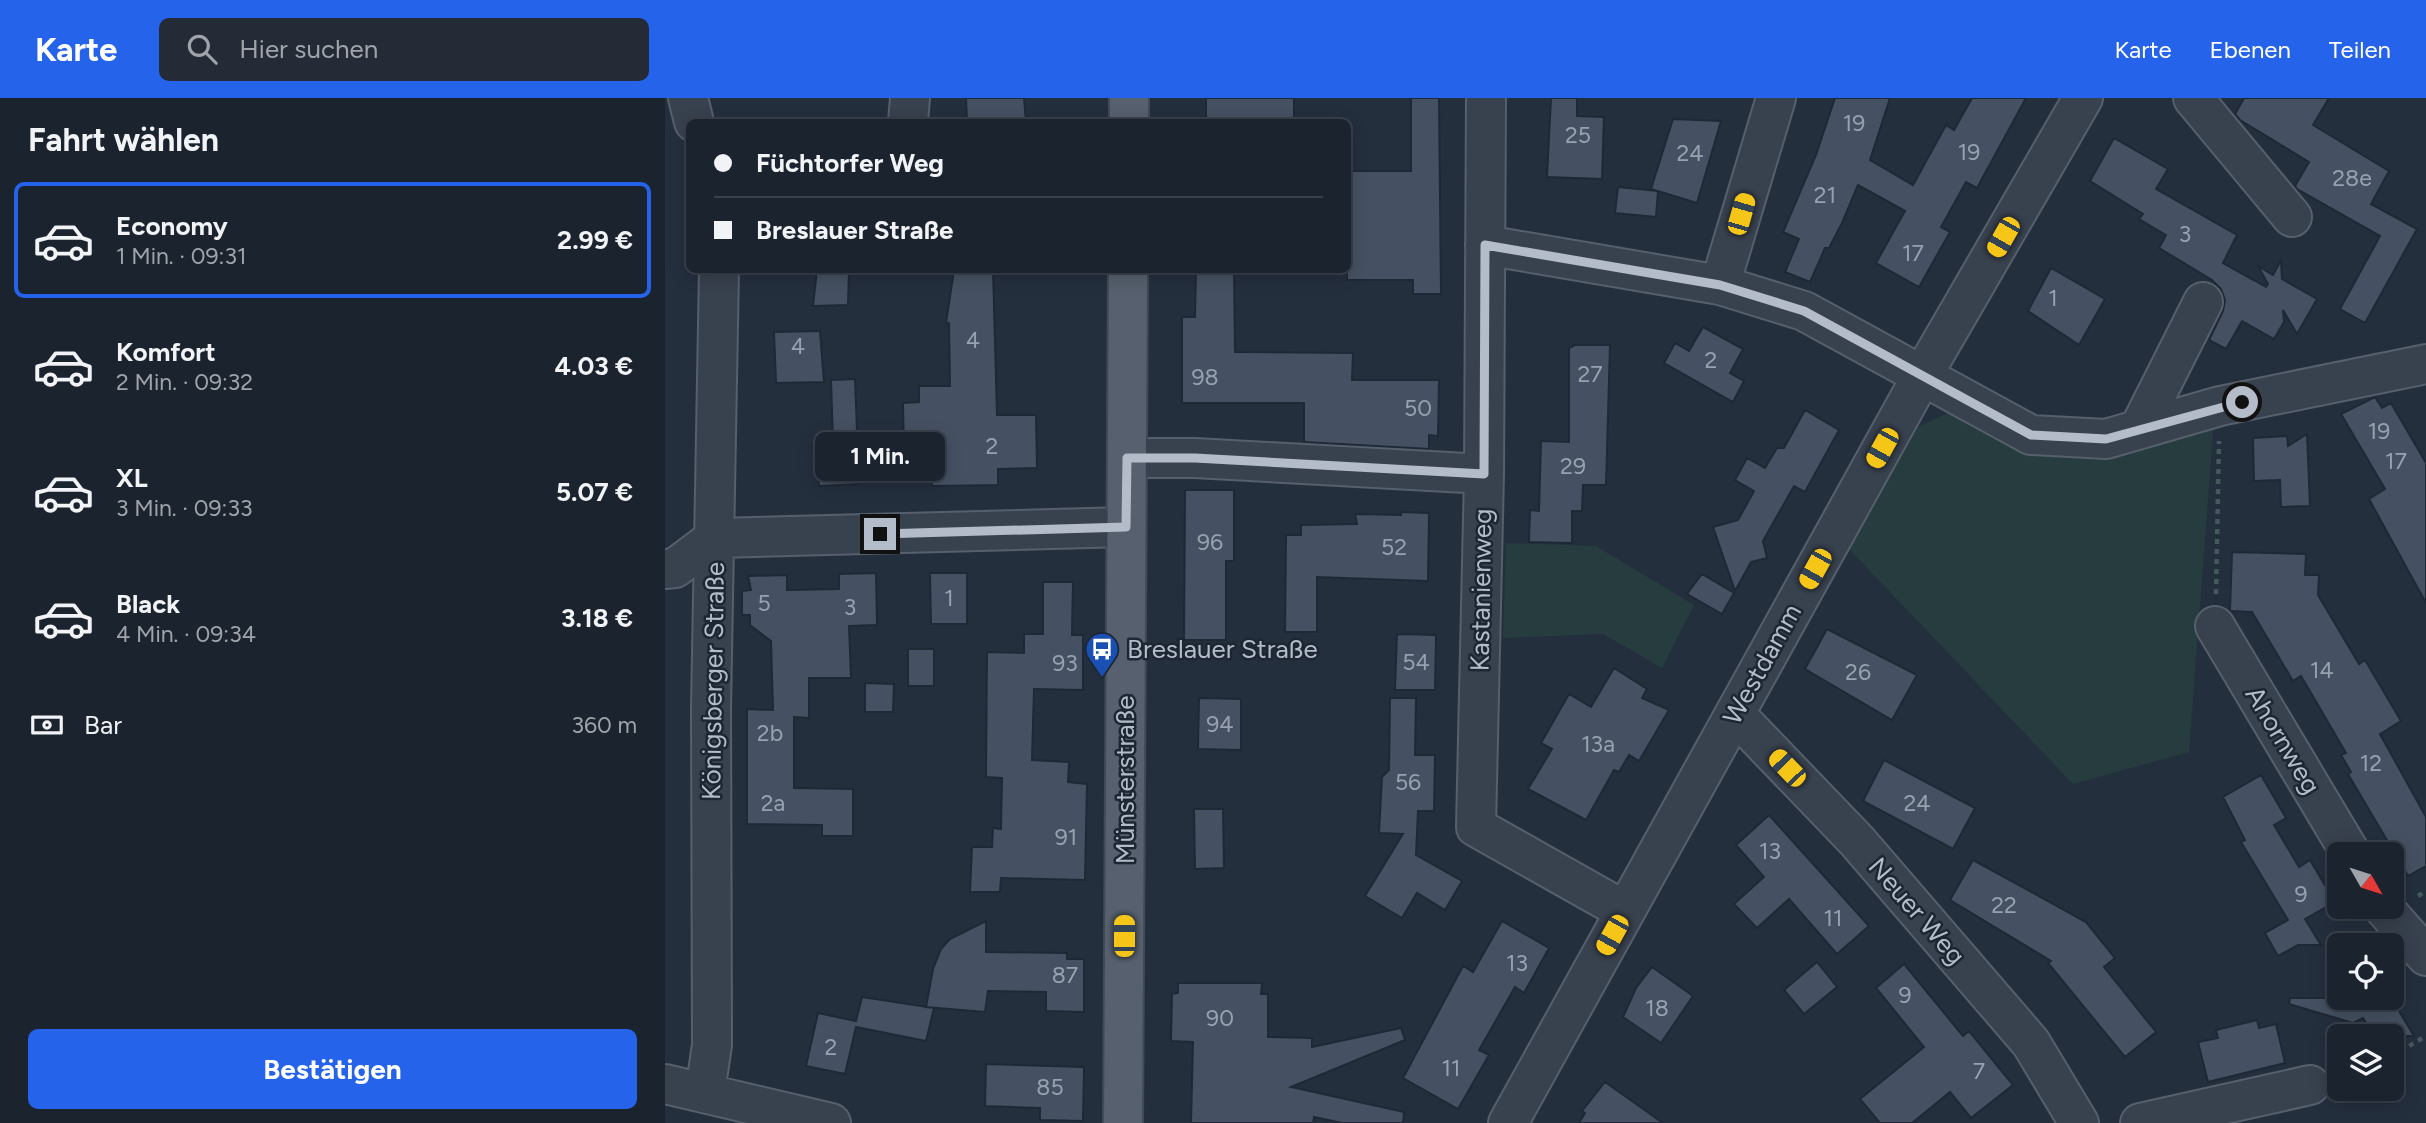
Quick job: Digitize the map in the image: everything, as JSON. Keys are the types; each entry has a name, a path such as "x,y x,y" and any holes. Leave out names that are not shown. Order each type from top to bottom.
{"main road":[{"path":"1129,98 1129,119"},
{"name":"Münsterstraße","path":"1123,1123 1128,273"}],"street":[{"path":"688,98 693,119"},
{"path":"908,119 910,98"},
{"name":"Kastanienweg","path":"1486,98 1484,474 1476,827 1625,911"},
{"path":"1720,285 1776,98"},
{"name":"Westdamm","path":"1508,1123 1922,376 2083,98"},
{"path":"2193,98 2292,217"},
{"path":"1485,245 1720,285 1804,311 2031,435 2106,439 2220,406 2426,364"},
{"name":"Königsberger Straße","path":"705,1092 712,1045 711,709 719,273"},
{"path":"2139,429 2203,302"},
{"path":"1127,458 1195,458 1484,474"},
{"path":"665,569 675,568 715,538 1126,527"},
{"name":"Ahornweg","path":"2215,626 2344,842"},
{"name":"Neuer Weg","path":"1735,714 1857,841 2031,1043 2080,1123"},
{"path":"2393,919 2426,956"},
{"path":"665,1084 831,1123"},
{"path":"2140,1123 2310,1085"}],"path":[{"path":"2215,626 2220,406"},
{"path":"2404,1049 2426,1036"}],"green space":[{"path":"1950,412 2056,452 2172,440 2214,419 2189,752 2073,784 1848,548 1918,427"},
{"path":"1506,543 1596,546 1694,605 1662,668 1603,634 1503,638"}],"building":[{"path":"966,98 1024,98 1026,119 967,119"},
{"path":"1206,98 1294,98 1294,119 1206,119"},
{"path":"1411,98 1439,98 1441,294 1413,294 1413,280 1347,280 1347,273 1351,273 1351,171 1411,171"},
{"path":"1551,98 1577,98 1577,116 1604,117 1602,179 1547,177"},
{"path":"1835,98 1890,98 1870,160 1913,185 1946,125 1954,130 1972,98 2026,98 1977,188 1966,182 1941,227 1950,232 1919,287 1876,263 1905,211 1858,185 1842,223 1829,248 1825,248 1810,282 1785,272 1799,239 1783,232 1816,155"},
{"path":"2244,98 2329,98 2313,125 2389,171 2371,204 2417,229 2365,323 2340,309 2380,236 2297,189 2295,186 2309,162 2240,120 2235,114"},
{"path":"1673,119 1721,121 1697,203 1651,189"},
{"path":"2114,138 2168,169 2156,189 2237,235 2223,263 2266,287 2268,284 2258,266 2273,275 2281,260 2282,279 2317,299 2297,334 2283,310 2284,322 2274,339 2242,321 2226,349 2209,340 2223,311 2225,300 2221,289 2212,280 2159,248 2166,235 2139,219 2143,214 2090,181"},
{"path":"1618,187 1658,191 1656,217 1615,213"},
{"path":"2051,268 2105,299 2079,345 2028,311"},
{"path":"817,273 849,273 848,305 813,306"},
{"path":"954,273 993,273 997,415 1036,415 1037,468 998,469 998,485 932,486 931,459 904,458 903,403 919,402 919,386 950,386 949,323 946,323"},
{"path":"1196,273 1234,273 1235,352 1353,353 1352,380 1439,380 1438,436 1429,435 1429,449 1304,442 1304,403 1182,403 1182,317 1195,317"},
{"path":"1703,327 1743,349 1730,373 1744,381 1733,402 1664,363 1675,343 1689,351"},
{"path":"820,331 824,382 776,383 774,332"},
{"path":"1575,345 1610,345 1606,485 1583,485 1582,511 1572,511 1572,543 1529,542 1530,510 1539,511 1541,441 1569,442 1569,348"},
{"path":"855,379 859,484 819,486 817,442 833,442 831,380"},
{"path":"2375,397 2382,408 2391,403 2426,463 2426,603 2369,499 2385,489 2341,414"},
{"path":"1805,410 1839,430 1805,492 1794,486 1763,541 1767,558 1751,562 1735,591 1713,527 1738,520 1754,491 1735,480 1747,458 1765,468 1777,448 1784,448"},
{"path":"2307,434 2310,506 2281,507 2280,480 2254,481 2253,438 2287,436 2288,446"},
{"path":"1185,490 1234,490 1234,561 1226,561 1226,640 1184,640"},
{"path":"1401,512 1429,513 1428,581 1317,577 1317,632 1285,632 1286,535 1301,535 1301,525 1357,524 1355,514 1401,515"},
{"path":"2232,552 2306,554 2305,575 2319,575 2318,595 2359,664 2365,660 2401,721 2380,734 2426,817 2426,866 2408,876 2405,871 2405,842 2388,842 2348,774 2351,772 2341,755 2346,753 2301,676 2293,681 2252,612 2230,611"},
{"path":"876,573 877,625 849,626 851,678 809,678 809,718 794,717 794,788 853,789 853,836 822,836 822,825 747,824 747,709 773,710 771,641 750,625 750,615 742,615 742,591 751,590 748,576 787,575 787,590 839,589 839,574"},
{"path":"930,573 967,573 967,624 931,624"},
{"path":"1702,574 1734,593 1722,614 1687,594"},
{"path":"1043,582 1073,582 1072,635 1083,635 1083,690 1034,689 1032,760 1069,762 1068,782 1087,784 1085,880 1001,878 1000,892 970,892 972,847 992,847 993,828 1001,829 1002,778 986,777 987,652 1024,653 1024,634 1043,634"},
{"path":"1827,629 1917,675 1892,720 1805,669"},
{"path":"1397,634 1436,635 1435,690 1395,690"},
{"path":"908,649 934,649 934,686 908,686"},
{"path":"1614,668 1647,689 1642,698 1669,710 1639,761 1629,755 1619,772 1614,770 1586,820 1528,789 1552,749 1541,743 1569,694 1591,707"},
{"path":"865,683 894,684 893,712 865,712"},
{"path":"1199,698 1241,699 1241,750 1198,749"},
{"path":"1390,698 1416,698 1415,755 1435,755 1434,811 1418,811 1416,855 1462,881 1445,910 1417,893 1402,918 1365,896 1403,834 1379,833 1382,777 1389,770"},
{"path":"1884,760 1975,808 1953,849 1863,801"},
{"path":"2261,775 2286,818 2274,825 2299,867 2310,860 2327,889 2327,907 2305,919 2321,945 2298,945 2278,956 2265,933 2288,920 2241,842 2245,840 2223,797"},
{"path":"1194,809 1223,809 1224,868 1195,869"},
{"path":"1769,815 1869,926 1837,954 1789,899 1757,928 1734,904 1764,877 1736,845"},
{"path":"1973,860 2086,922 2115,958 2104,967 2156,1032 2125,1057 2048,963 2051,961 1950,900"},
{"path":"986,921 986,952 1067,953 1067,959 1084,959 1084,1012 1046,1011 1046,992 988,991 985,1012 926,1007 933,969 941,949 950,939"},
{"path":"1502,921 1549,948 1524,993 1515,987 1479,1050 1489,1055 1458,1109 1403,1078 1463,966 1473,972"},
{"path":"1817,962 1837,987 1804,1014 1784,990"},
{"path":"1904,964 1963,1036 1969,1031 2013,1085 1971,1118 1950,1092 1912,1123 1880,1123 1860,1099 1924,1047 1876,988"},
{"path":"1652,967 1693,996 1661,1043 1623,1017 1636,988"},
{"path":"1178,983 1262,983 1261,994 1268,994 1268,1037 1312,1038 1312,1047 1401,1028 1405,1040 1291,1087 1404,1112 1403,1123 1342,1123 1314,1117 1313,1123 1191,1123 1193,1042 1171,1041 1172,994 1178,993"},
{"path":"862,997 934,1008 926,1041 856,1027 845,1074 806,1066 818,1013 856,1021"},
{"path":"2290,998 2327,998 2327,1010 2398,1010 2414,1036 2404,1036 2404,1024 2367,1024 2363,1018 2353,1023 2289,1004"},
{"path":"2257,1020 2259,1028 2276,1024 2285,1063 2208,1082 2198,1042 2218,1038 2216,1030"},
{"path":"986,1064 1084,1067 1083,1121 1040,1120 1040,1108 985,1106"},
{"path":"1605,1082 1663,1123 1579,1123 1585,1113 1582,1111"}],"place":[{"name":"Breslauer Straße","path":"1102,679"}],"route":[{"path":"880,534 1126,527 1127,458 1195,458 1484,474 1485,245 1720,285 1804,311 2031,435 2106,439 2242,402"}]}
